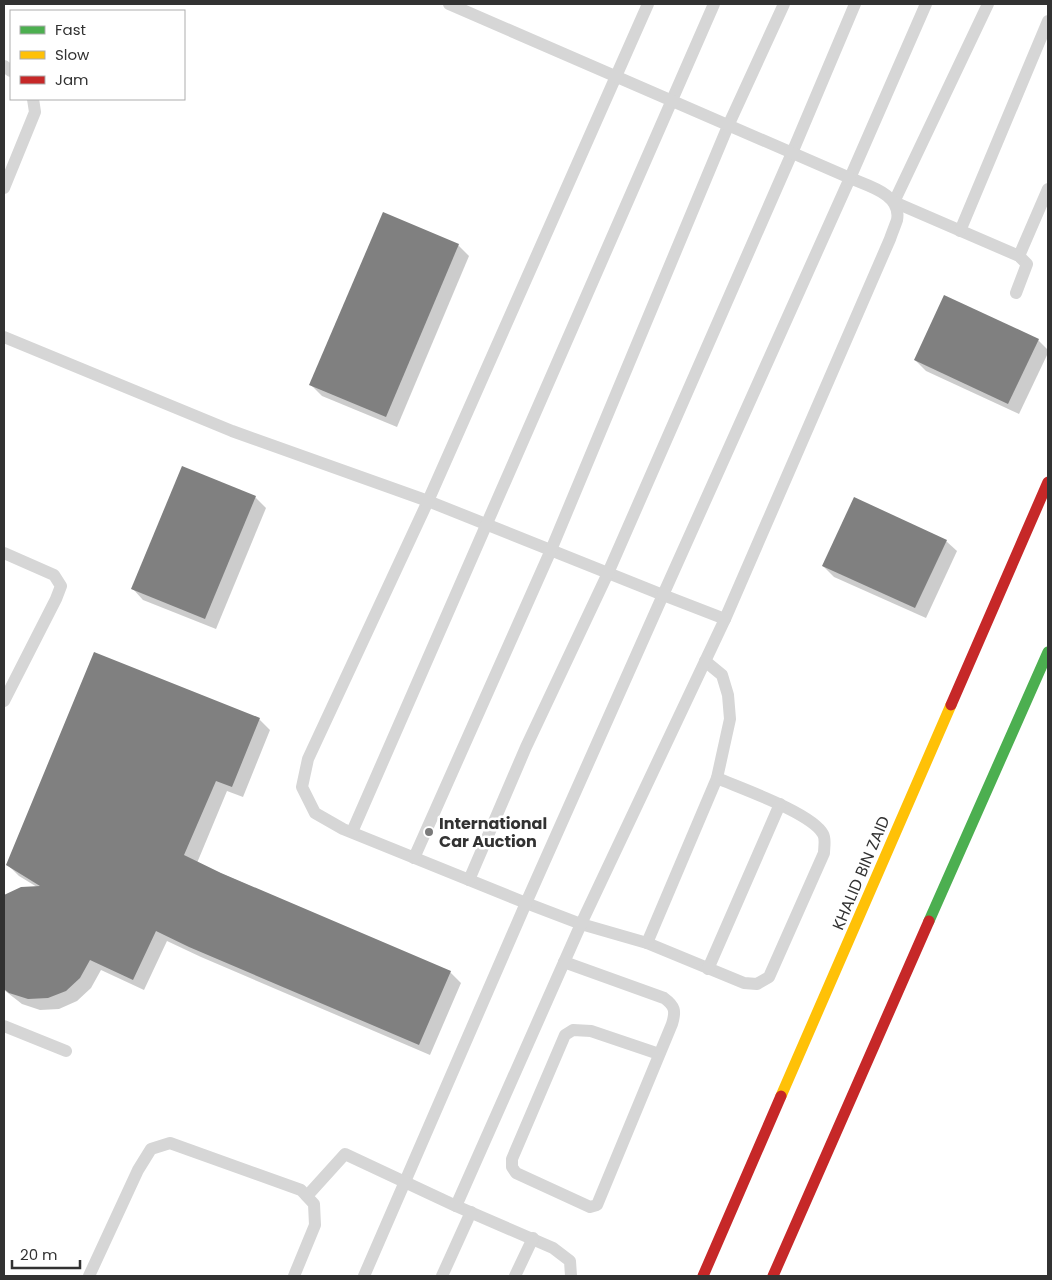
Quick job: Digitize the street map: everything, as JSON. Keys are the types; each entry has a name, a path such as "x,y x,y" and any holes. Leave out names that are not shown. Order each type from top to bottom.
{"street":[{"name":"KHALID BIN ZAID","path":"703,1276 1048,482"},
{"path":"773,1276 1048,652"}],"lane":[{"path":"449,4 616,78 881,191 894,202 1019,256 1027,264 1016,294"},
{"path":"648,4 428,502 308,759 302,787 315,813 352,832 526,904 581,924 647,943 744,983 757,984 769,977 824,853 825,836 810,821 780,804 717,778"},
{"path":"352,832 485,524 714,4"},
{"path":"414,858 551,550 728,126 784,4"},
{"path":"470,880 526,747 608,573 792,153 855,4"},
{"path":"364,1276 526,904 926,4"},
{"path":"456,1206 581,924 725,619 890,239 897,218 894,202 988,4"},
{"path":"960,231 1048,21"},
{"path":"4,188 35,112 33,100"},
{"path":"1019,256 1048,189"},
{"path":"4,337 232,431 428,502 725,619"},
{"path":"4,553 54,575 61,586 4,701"},
{"path":"647,943 717,778 730,719 728,695 722,675 705,661"},
{"path":"708,969 780,804"},
{"path":"564,962 664,998 674,1005 676,1014 597,1205 590,1207 516,1173 512,1167 512,1159 565,1035 573,1030 591,1031 659,1054"},
{"path":"4,1026 66,1051"},
{"path":"89,1276 138,1170 151,1149 170,1143 301,1190 314,1204 315,1225 294,1276"},
{"path":"306,1196 345,1154 456,1206 553,1248 570,1262 572,1276"},
{"path":"442,1276 471,1212"},
{"path":"515,1276 533,1238"}],"building":[{"path":"383,212 459,244 386,417 309,385"},
{"path":"944,295 1039,339 1008,404 914,360"},
{"path":"182,466 256,496 205,619 131,589"},
{"path":"854,497 947,540 915,608 822,566"},
{"path":"94,652 260,718 232,787 216,781 184,855 221,873 451,971 419,1045 189,947 156,931 133,980 90,960 80,978 66,991 48,998 28,999 9,993 4,989 4,895 21,887 40,886 6,865"}],"traffic: fast":[{"path":"929,921 1048,652"}],"traffic: slow":[{"path":"781,1096 951,705"}],"traffic: jam":[{"path":"951,705 1048,482"},
{"path":"773,1276 929,921"},
{"path":"703,1276 781,1096"}],"place":[{"name":"International Car Auction","path":"429,832"}]}
